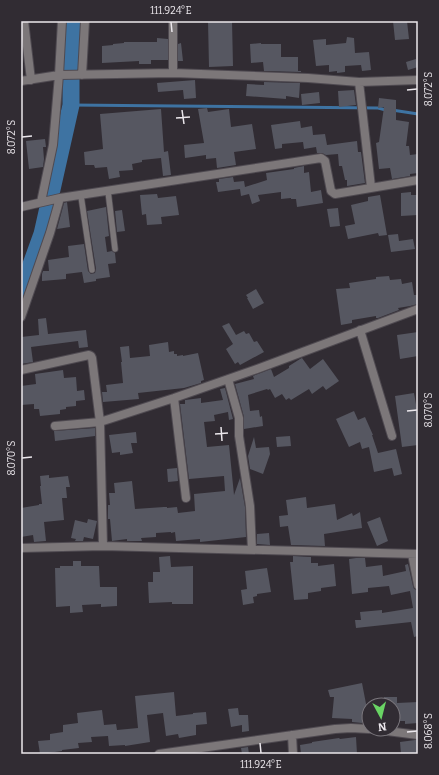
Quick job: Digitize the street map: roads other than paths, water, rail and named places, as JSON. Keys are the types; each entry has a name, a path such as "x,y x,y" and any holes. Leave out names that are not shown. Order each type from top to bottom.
{"street":[{"path":"24,21 31,80"},
{"path":"43,202 53,145 62,75 62,21"},
{"path":"78,75 85,21"},
{"path":"173,21 173,73"},
{"path":"21,81 62,75 173,73 308,78 359,82 418,80"},
{"path":"359,82 371,187"},
{"path":"21,207 108,191 321,158 326,161 331,191 335,194 418,180"},
{"path":"21,317 60,199"},
{"path":"55,426 100,422 265,366 418,309"},
{"path":"360,330 392,436"},
{"path":"21,370 89,355 92,358 100,422 103,546"},
{"path":"228,379 239,418 240,448 250,506 252,550"},
{"path":"174,398 186,498"},
{"path":"21,548 103,546 415,554 418,585"},
{"path":"160,754 204,751 292,735 335,729 361,729"},
{"path":"401,734 418,736"},
{"path":"292,735 293,754"}],"lane":[{"path":"108,191 115,249"},
{"path":"80,196 92,270"}],"waterway":[{"path":"21,292 42,234 71,105 73,21"},
{"path":"71,105 378,108 386,110"},
{"path":"392,110 418,114"}]}
